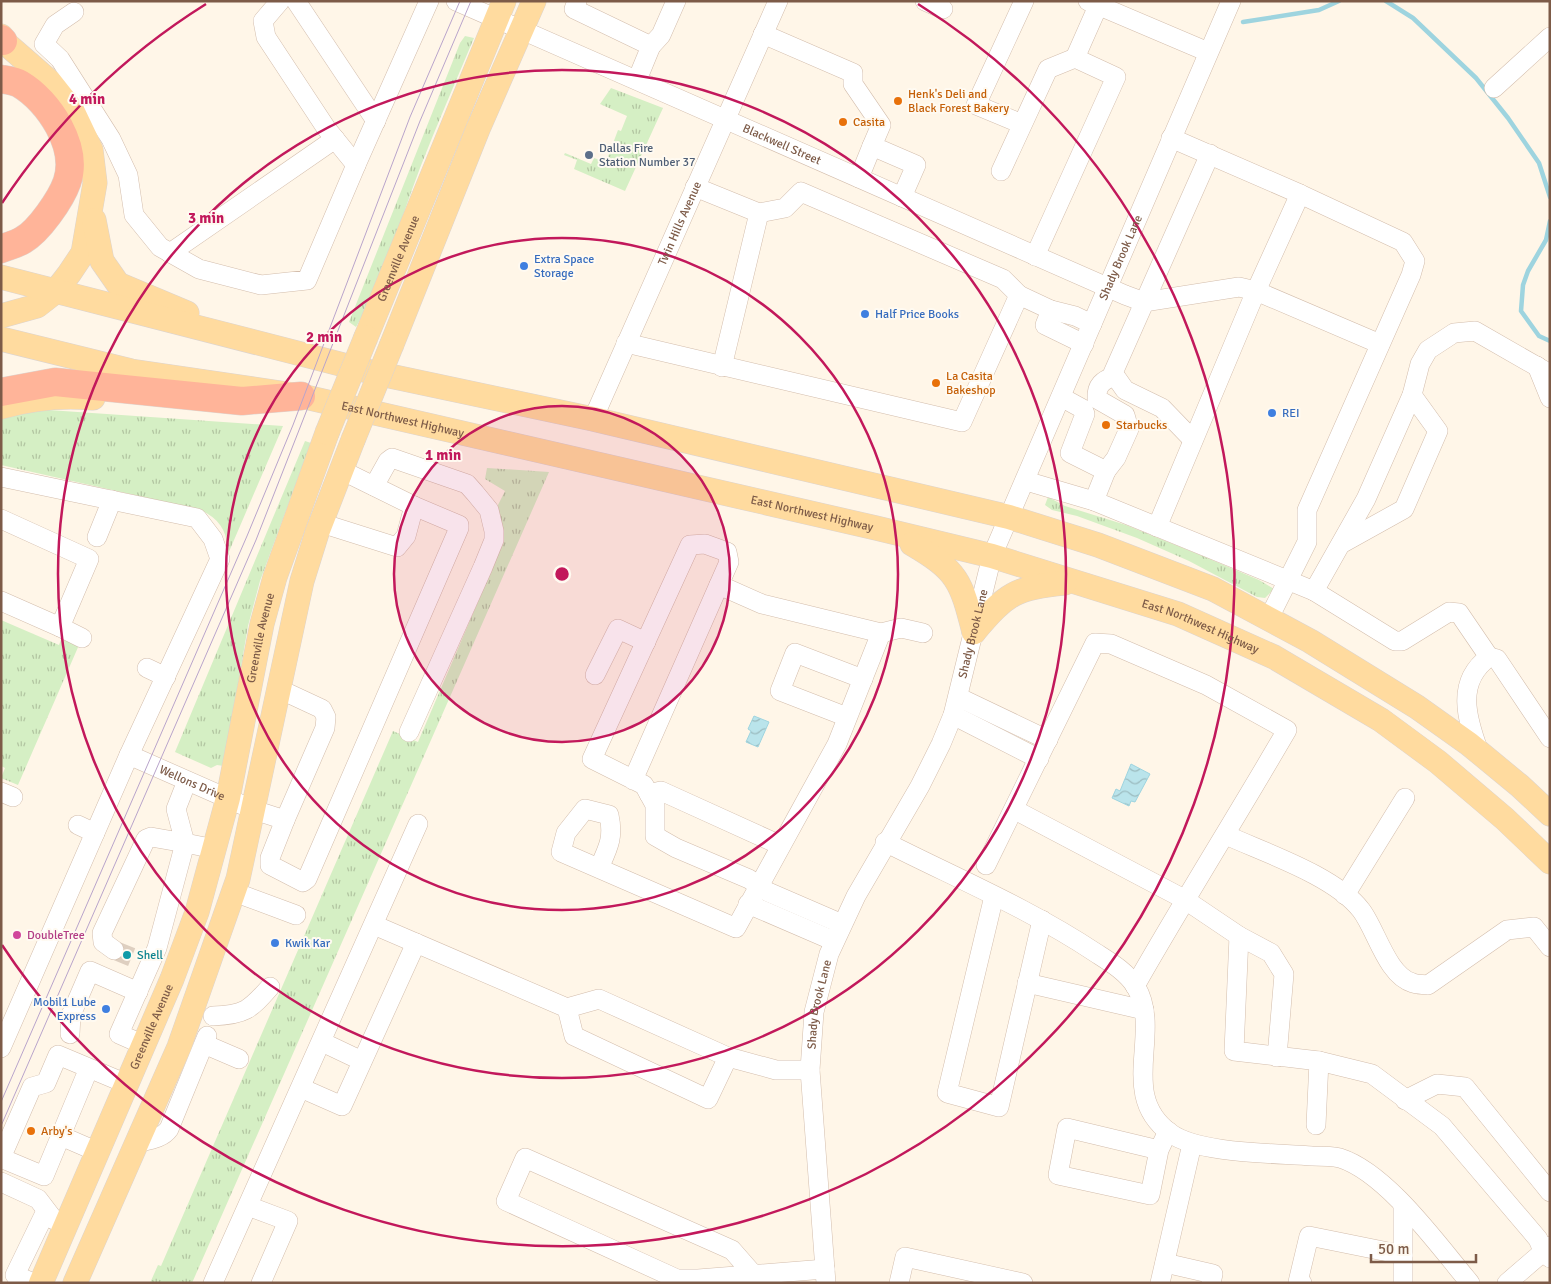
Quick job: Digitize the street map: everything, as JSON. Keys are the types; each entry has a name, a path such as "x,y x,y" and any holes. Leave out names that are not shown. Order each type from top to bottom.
{"highway":[{"path":"1,78 19,83 43,102 58,123 68,151 67,180 56,204 24,240 1,249"},
{"path":"1,392 55,382 242,401 301,396"}],"main road":[{"path":"75,1283 157,1096 199,1038 204,1009 254,810 302,581 321,523 353,440 534,1"},
{"name":"Greenville Avenue","path":"41,1283 175,973 200,904 228,798 262,624 275,577 327,432 501,10"},
{"path":"1,316 37,306 56,292 83,253 95,183 91,150 72,110 48,81 2,39"},
{"path":"91,214 102,261 118,284 166,303 231,335"},
{"path":"1,277 372,372 593,419 1009,517 1160,567 1213,589 1269,618 1365,674 1417,707 1479,752 1550,814"},
{"name":"East Northwest Highway","path":"1,340 131,371 301,396 876,528 992,556 1178,614 1254,647 1318,681 1381,720 1438,762 1505,819 1550,862"},
{"path":"1,407 28,399 69,396 191,407 242,401"},
{"path":"876,528 907,541 940,560 955,577 964,595 974,632"},
{"path":"974,632 990,613 1023,589 1042,584 1077,582"},
{"path":"1254,647 1269,618"},
{"path":"127,1084 157,1096"}],"street":[{"path":"280,1 263,21 266,37 335,139 356,164"},
{"path":"296,1 376,120"},
{"path":"74,12 55,25 44,44 60,59 111,139 128,175 134,215 160,247 170,253 199,268 261,285 307,280 356,164 429,1"},
{"name":"Blackwell Street","path":"456,1 501,10 521,29 1108,288 1144,302"},
{"path":"577,1 574,9 651,46"},
{"path":"637,80 651,46 661,35 676,1"},
{"name":"Twin Hills Avenue","path":"593,419 778,1"},
{"path":"924,1 943,10"},
{"path":"1022,124 976,105 1024,1"},
{"name":"Shady Brook Lane","path":"825,1276 810,1070 814,1012 829,954 842,924 885,842 920,786 956,706 992,556 1026,481 1231,1"},
{"path":"1076,58 1093,4 1208,52"},
{"path":"763,34 852,73 853,84 882,126 859,178"},
{"path":"1494,88 1550,37"},
{"path":"1001,171 1048,69 1076,58 1116,77 1035,256"},
{"path":"1172,138 1403,242 1415,261 1411,275 1307,510 1307,542 1269,618"},
{"path":"170,253 233,203 270,178 335,139"},
{"path":"872,146 916,165 902,197"},
{"path":"1193,440 1162,408 1125,390 1113,373 1210,154"},
{"path":"695,187 759,213 785,208 801,192 1003,279 1019,295 1084,344"},
{"path":"1156,527 1256,291 1300,194"},
{"path":"722,366 759,213"},
{"path":"1144,302 1239,287 1256,291 1380,344"},
{"path":"626,343 962,422 1019,295"},
{"path":"1048,318 1076,316 1092,324"},
{"path":"1314,591 1366,499 1412,395 1420,364 1428,350 1454,333 1474,332 1543,370 1550,398"},
{"path":"1094,501 1106,471 1116,458 1129,429 1125,415 1098,399 1098,386 1103,380 1115,376"},
{"path":"1341,544 1404,510 1438,431 1412,395"},
{"path":"1061,397 1083,408 1085,414 1070,454 1106,471"},
{"path":"374,486 388,461 392,458 467,484 489,510 494,531 494,540 483,567 409,732"},
{"path":"279,689 322,709 326,717 325,728 270,858 270,865 303,882 307,879 459,528 459,524 414,506 342,470"},
{"path":"1,478 197,518 213,539 220,559 129,755 87,829 1,1048"},
{"path":"1026,481 1094,501 1314,591 1391,640 1398,642 1448,612 1459,613 1550,738"},
{"path":"97,537 112,500"},
{"path":"321,523 397,547 406,536 414,506"},
{"path":"1,519 89,559 60,627"},
{"path":"633,780 729,562 727,552 705,544 690,545 592,759 633,780 644,785 655,805 655,836 758,885 768,892 842,924"},
{"path":"719,585 762,604 881,633 901,628 923,633"},
{"path":"1,601 82,638"},
{"path":"594,675 618,629 646,642"},
{"path":"599,868 736,928 836,744 881,633"},
{"path":"986,865 1015,810 1095,643 1111,644 1206,685 1287,730 1226,835 1184,899 1135,986"},
{"path":"847,718 780,691 795,653 863,680"},
{"path":"1479,752 1468,722 1465,702 1467,685 1480,664 1493,658"},
{"path":"147,668 166,676"},
{"path":"956,706 1048,740"},
{"path":"956,706 1039,759"},
{"name":"Wellons Drive","path":"129,755 254,810 285,820"},
{"path":"144,1045 120,1034 138,992 145,962 166,917 172,896 185,843 176,809 187,781"},
{"path":"649,794 661,791 780,844"},
{"path":"1345,895 1405,798"},
{"path":"1015,810 1184,899 1239,936 1271,953 1284,974 1278,1057"},
{"path":"213,1283 418,824"},
{"path":"1226,835 1327,881 1345,895 1361,910 1380,946 1399,974 1412,983 1428,985 1507,930 1534,927 1550,947"},
{"path":"114,950 103,942 102,933 146,839 151,837 215,849"},
{"path":"885,842 1042,920 1118,968 1135,986 1144,1010 1141,1084 1151,1112 1168,1131 1192,1144 1340,1158 1374,1176 1403,1206 1470,1283"},
{"path":"234,892 296,915"},
{"path":"172,896 200,904"},
{"path":"994,896 947,1094 999,1107 1042,920"},
{"path":"748,904 834,941"},
{"path":"374,925 567,1008 599,999 728,1057 776,1070 810,1070"},
{"path":"1239,936 1234,1051 1319,1061 1372,1074 1442,1126 1548,1252 1506,1283"},
{"path":"301,1088 342,1106 416,943"},
{"path":"145,962 175,973"},
{"path":"70,1034 71,1015 90,971 138,992"},
{"path":"1027,984 1144,1010"},
{"path":"204,1009 232,1016 247,1011 270,987"},
{"path":"567,1008 574,1036 708,1099 728,1057"},
{"path":"136,1143 165,1134 169,1129 199,1038 239,1060"},
{"path":"322,1042 362,1061"},
{"path":"90,1068 44,1176 2,1158 32,1087 46,1083 58,1055 90,1068 127,1084"},
{"path":"1316,1125 1319,1061"},
{"path":"1405,1100 1437,1084 1465,1087 1550,1192"},
{"path":"1159,1150 1068,1128 1058,1175 1150,1195 1159,1150 1168,1131"},
{"path":"61,1136 98,1152"},
{"path":"1160,1283 1192,1144"},
{"path":"753,1274 732,1250 525,1158 506,1201 677,1279 753,1274 825,1276"},
{"path":"1,1182 38,1199 46,1211 64,1229"},
{"path":"248,1206 288,1221 261,1283"},
{"path":"1403,1206 1403,1283"},
{"path":"33,1283 16,1275 46,1211"},
{"path":"1302,1283 1298,1282 1309,1236 1403,1255"},
{"path":"899,1283 905,1257 1023,1283"},
{"path":"1165,1263 1213,1274 1211,1283"}],"green space":[{"path":"465,36 474,38 426,152 375,289 356,327 349,322 460,43"},
{"path":"611,88 663,108 625,191 574,169 577,160 564,155 565,153 591,164 594,158 606,162 618,130 621,131 627,116 600,104"},
{"path":"34,409 283,426 225,561 227,544 224,531 215,519 201,510 1,465 1,415"},
{"path":"305,441 311,443 260,581 248,626 224,766 217,765 211,768 175,752"},
{"path":"487,468 549,472 192,1283 150,1283 158,1265 161,1266 393,731 418,742 504,541 497,507 505,491 485,479"},
{"path":"1048,497 1065,506 1126,525 1205,557 1259,580 1274,589 1265,598 1257,597 1189,561 1137,538 1077,516 1052,510 1045,505"},
{"path":"1,620 59,645 62,637 79,645 18,785 1,778 5,768 1,766"}],"water":[{"path":"754,716 769,722 758,747 746,742 751,731 748,729"},
{"path":"1131,764 1150,774 1135,802 1131,801 1129,806 1112,798 1116,789 1120,791"}],"waterway":[{"path":"1243,22 1319,10 1339,1"},
{"path":"1386,1 1413,18 1476,78 1508,118 1539,163 1550,197"},
{"path":"1550,221 1546,240 1528,271 1523,285 1521,311 1539,336 1550,341"}],"tunnel":[{"path":"114,950 139,960"}],"tram line":[{"path":"1,1102 247,536 293,425 410,117 460,1"},
{"path":"1,1126 256,540 420,121 471,1"}],"place":[{"name":"Henk's Deli and Black Forest Bakery","path":"898,101"},
{"name":"Casita","path":"843,122"},
{"name":"Dallas Fire Station Number 37","path":"589,155"},
{"name":"Extra Space Storage","path":"524,266"},
{"name":"Half Price Books","path":"865,314"},
{"name":"La Casita Bakeshop","path":"936,383"},
{"name":"REI","path":"1272,413"},
{"name":"Starbucks","path":"1106,425"},
{"name":"DoubleTree","path":"17,935"},
{"name":"Kwik Kar","path":"275,943"},
{"name":"Shell","path":"127,955"},
{"name":"Mobil1 Lube Express","path":"106,1009"},
{"name":"Arby's","path":"31,1131"}]}
